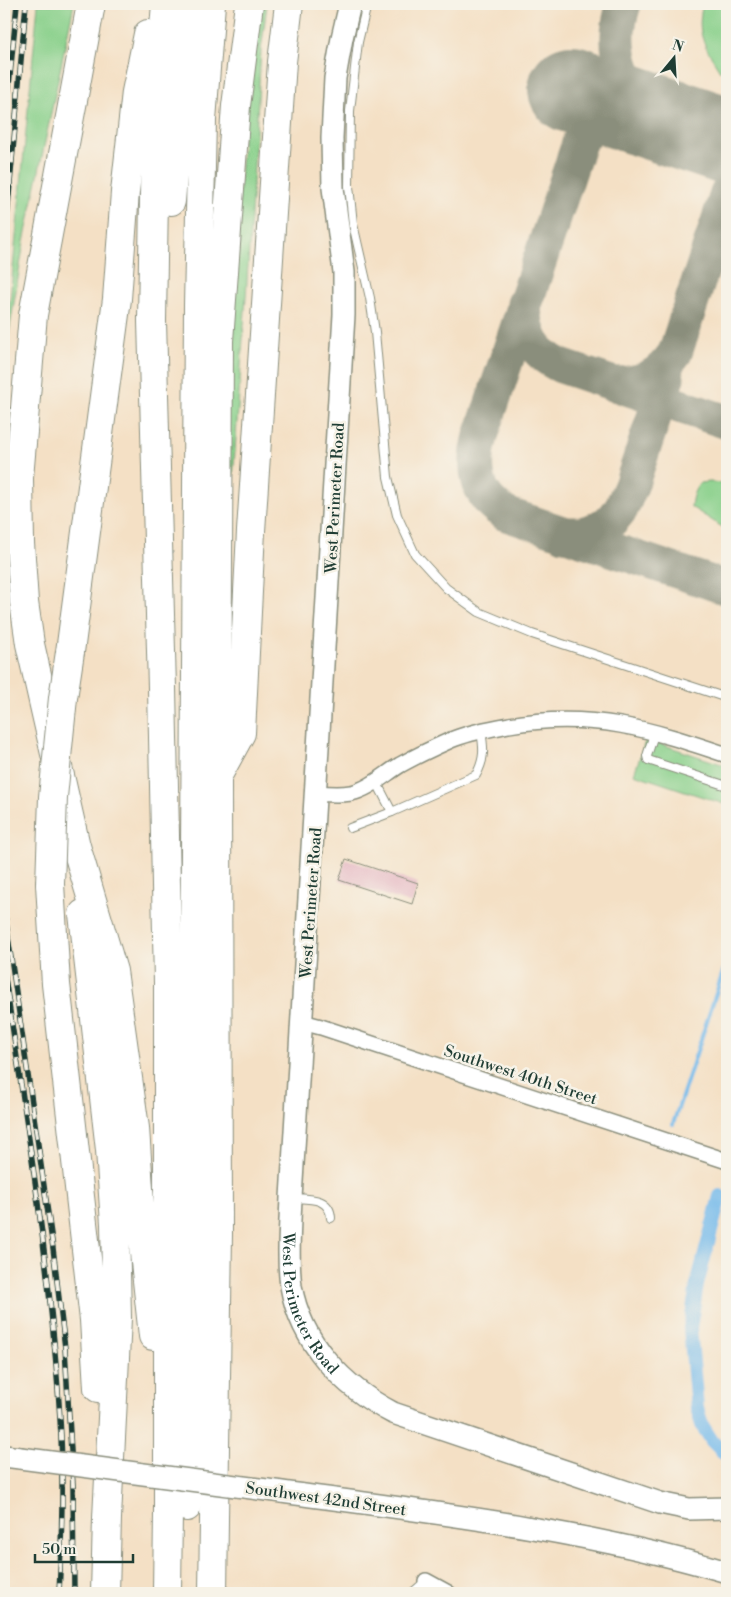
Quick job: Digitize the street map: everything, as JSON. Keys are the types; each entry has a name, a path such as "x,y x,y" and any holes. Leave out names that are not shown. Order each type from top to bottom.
{"highway":[{"path":"91,4 33,315 19,478 24,592 30,644 76,846 113,972 135,1128 142,1234 158,1387"},
{"path":"150,4 143,126 140,289 152,698 158,1002 158,1387 153,1593"},
{"path":"166,4 155,136 152,321 168,983 168,1513 166,1593"},
{"path":"154,419 167,366 169,222 181,79 190,4"},
{"path":"185,1593 193,1221 198,305 202,120 212,4"},
{"path":"198,305 231,4"},
{"path":"212,1593 218,1233 216,779 219,341 236,106 248,4"},
{"path":"216,779 241,733 251,531 282,62 289,4"},
{"path":"282,62 295,4"},
{"path":"107,1518 94,1320 56,984 50,884 53,797 63,698 117,299 125,192 136,92 148,34"},
{"path":"76,846 110,1150 115,1224 117,1318 105,1593"}],"street":[{"name":"West Perimeter Road","path":"350,4 337,65 332,118 332,171 344,272 344,315 317,793 291,1198 291,1285 294,1299 304,1325 318,1349 335,1371 370,1400 407,1418 660,1503 689,1509 727,1508"},
{"path":"317,793 350,793 365,788 401,765 452,740 482,731 533,722 570,720 611,723 655,731 727,755"},
{"name":"Southwest 40th Street","path":"302,1022 727,1162"},
{"name":"Southwest 42nd Street","path":"12,1457 505,1522 647,1550 727,1572"},
{"path":"431,1586 448,1593"}],"lane":[{"path":"367,4 358,42 350,111 349,186 353,224 370,298 375,332 388,477 397,515 415,554 446,588 479,612 532,634 727,698"},
{"path":"350,828 392,812 476,774 482,765 484,753 482,731"},
{"path":"655,731 647,756 648,760 727,786"},
{"path":"376,781 392,812"},
{"path":"291,1198 317,1200 324,1203 329,1209 331,1218"},
{"path":"412,1593 431,1586"}],"green space":[{"path":"38,4 74,4 24,242 4,363"},
{"path":"253,4 267,4 261,51 230,520 223,407"},
{"path":"703,4 727,4 727,73 720,71 703,39 700,24"},
{"path":"700,483 727,483 727,530 691,507 694,494"},
{"path":"646,739 727,766 727,805 634,774"}],"building":[{"path":"346,859 418,883 412,904 339,880"}],"waterway":[{"path":"673,1124 727,960"},
{"path":"720,1196 697,1285 690,1328 697,1408 702,1425 712,1441 727,1456"}],"taxiway":[{"path":"624,4 619,21 618,39 619,55 624,70 631,85 641,98 654,109 670,118"},
{"path":"691,129 646,116 619,115 606,119 593,127 580,140 481,436 478,448 477,470 482,490 488,499 506,514 727,588"},
{"path":"613,384 633,383 649,378 662,368 675,353 727,194"},
{"path":"524,304 526,325 532,342 551,361 727,422"},
{"path":"564,534 581,534 595,530 612,520 621,509 631,486 667,378"}],"runway":[{"path":"572,89 727,141"}],"railway":[{"path":"4,137 17,4"},
{"path":"4,251 26,4"},
{"path":"4,909 53,1248 65,1348 73,1485 74,1593"},
{"path":"4,971 37,1195 56,1363 62,1462 62,1528 59,1593"}]}
